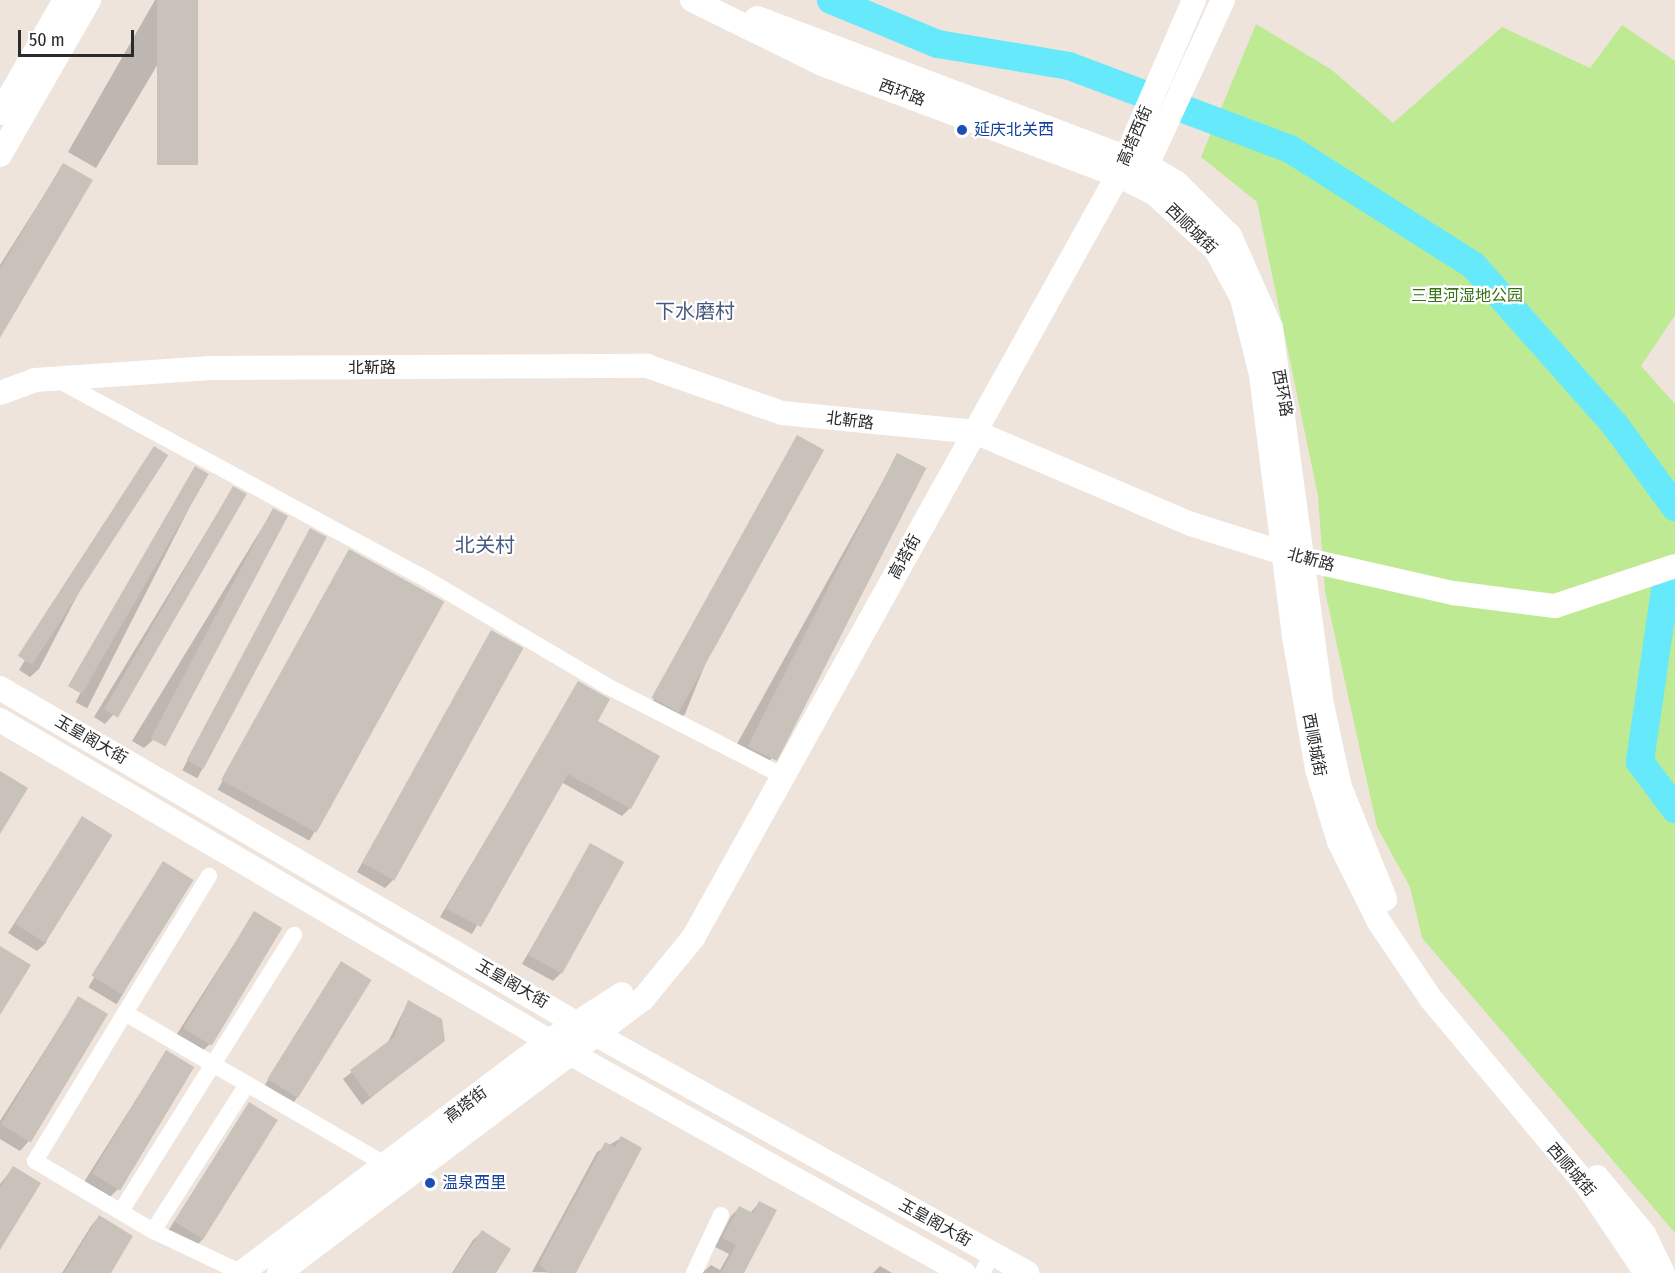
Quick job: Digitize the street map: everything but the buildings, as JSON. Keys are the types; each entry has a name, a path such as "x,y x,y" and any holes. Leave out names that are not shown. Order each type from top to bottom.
{"street":[{"path":"0,113 65,0"},
{"path":"0,154 89,0"},
{"name":"西环路","path":"692,0 811,60 1122,165"},
{"name":"西环路","path":"722,0 859,60 1122,165"},
{"name":"高塔西街","path":"1194,0 1122,165 1147,165 1223,0"},
{"name":"高塔街","path":"279,1273 396,1173 560,1046 585,1028 642,999 693,938 1122,165"},
{"name":"西顺城街","path":"1122,165 1216,250 1242,298 1261,375 1292,556 1340,787 1377,884 1409,944 1644,1234 1663,1273"},
{"name":"西环路","path":"1147,165 1177,183 1230,236 1271,328 1292,556"},
{"name":"北靳路","path":"0,393 56,379 211,368 646,366 782,413 975,432 1191,524 1292,556 1453,593 1555,606 1675,566"},
{"path":"56,379 411,570 609,687 783,776"},
{"name":"西顺城街","path":"1292,556 1317,769 1340,842 1379,922 1431,999 1588,1187 1646,1273"},
{"name":"玉皇阁大街","path":"0,688 987,1264 1027,1273"},
{"name":"玉皇阁大街","path":"0,720 560,1046 963,1273"},
{"path":"209,876 35,1161 153,1231 242,1273"},
{"path":"121,1211 210,1065 294,935"},
{"path":"125,1013 396,1173"},
{"path":"153,1231 246,1086"},
{"name":"高塔街","path":"242,1273 396,1173"},
{"path":"694,1273 721,1215"}],"green space":[{"name":"三里河湿地公园","path":"1256,24 1332,70 1393,123 1502,27 1590,68 1622,25 1675,61 1675,315 1641,366 1675,404 1675,1233 1422,938 1410,887 1377,827 1325,591 1318,496 1257,202 1201,157"}],"waterway":[{"path":"831,0 938,44 1069,66 1290,149 1473,265 1615,425 1675,507"},
{"path":"1666,583 1640,762 1675,809"}],"place":[{"name":"延庆北关西","path":"962,130"},
{"name":"温泉西里","path":"430,1183"}],"district":[{"name":"下水磨村","path":"695,311"},
{"name":"北关村","path":"485,545"}]}
